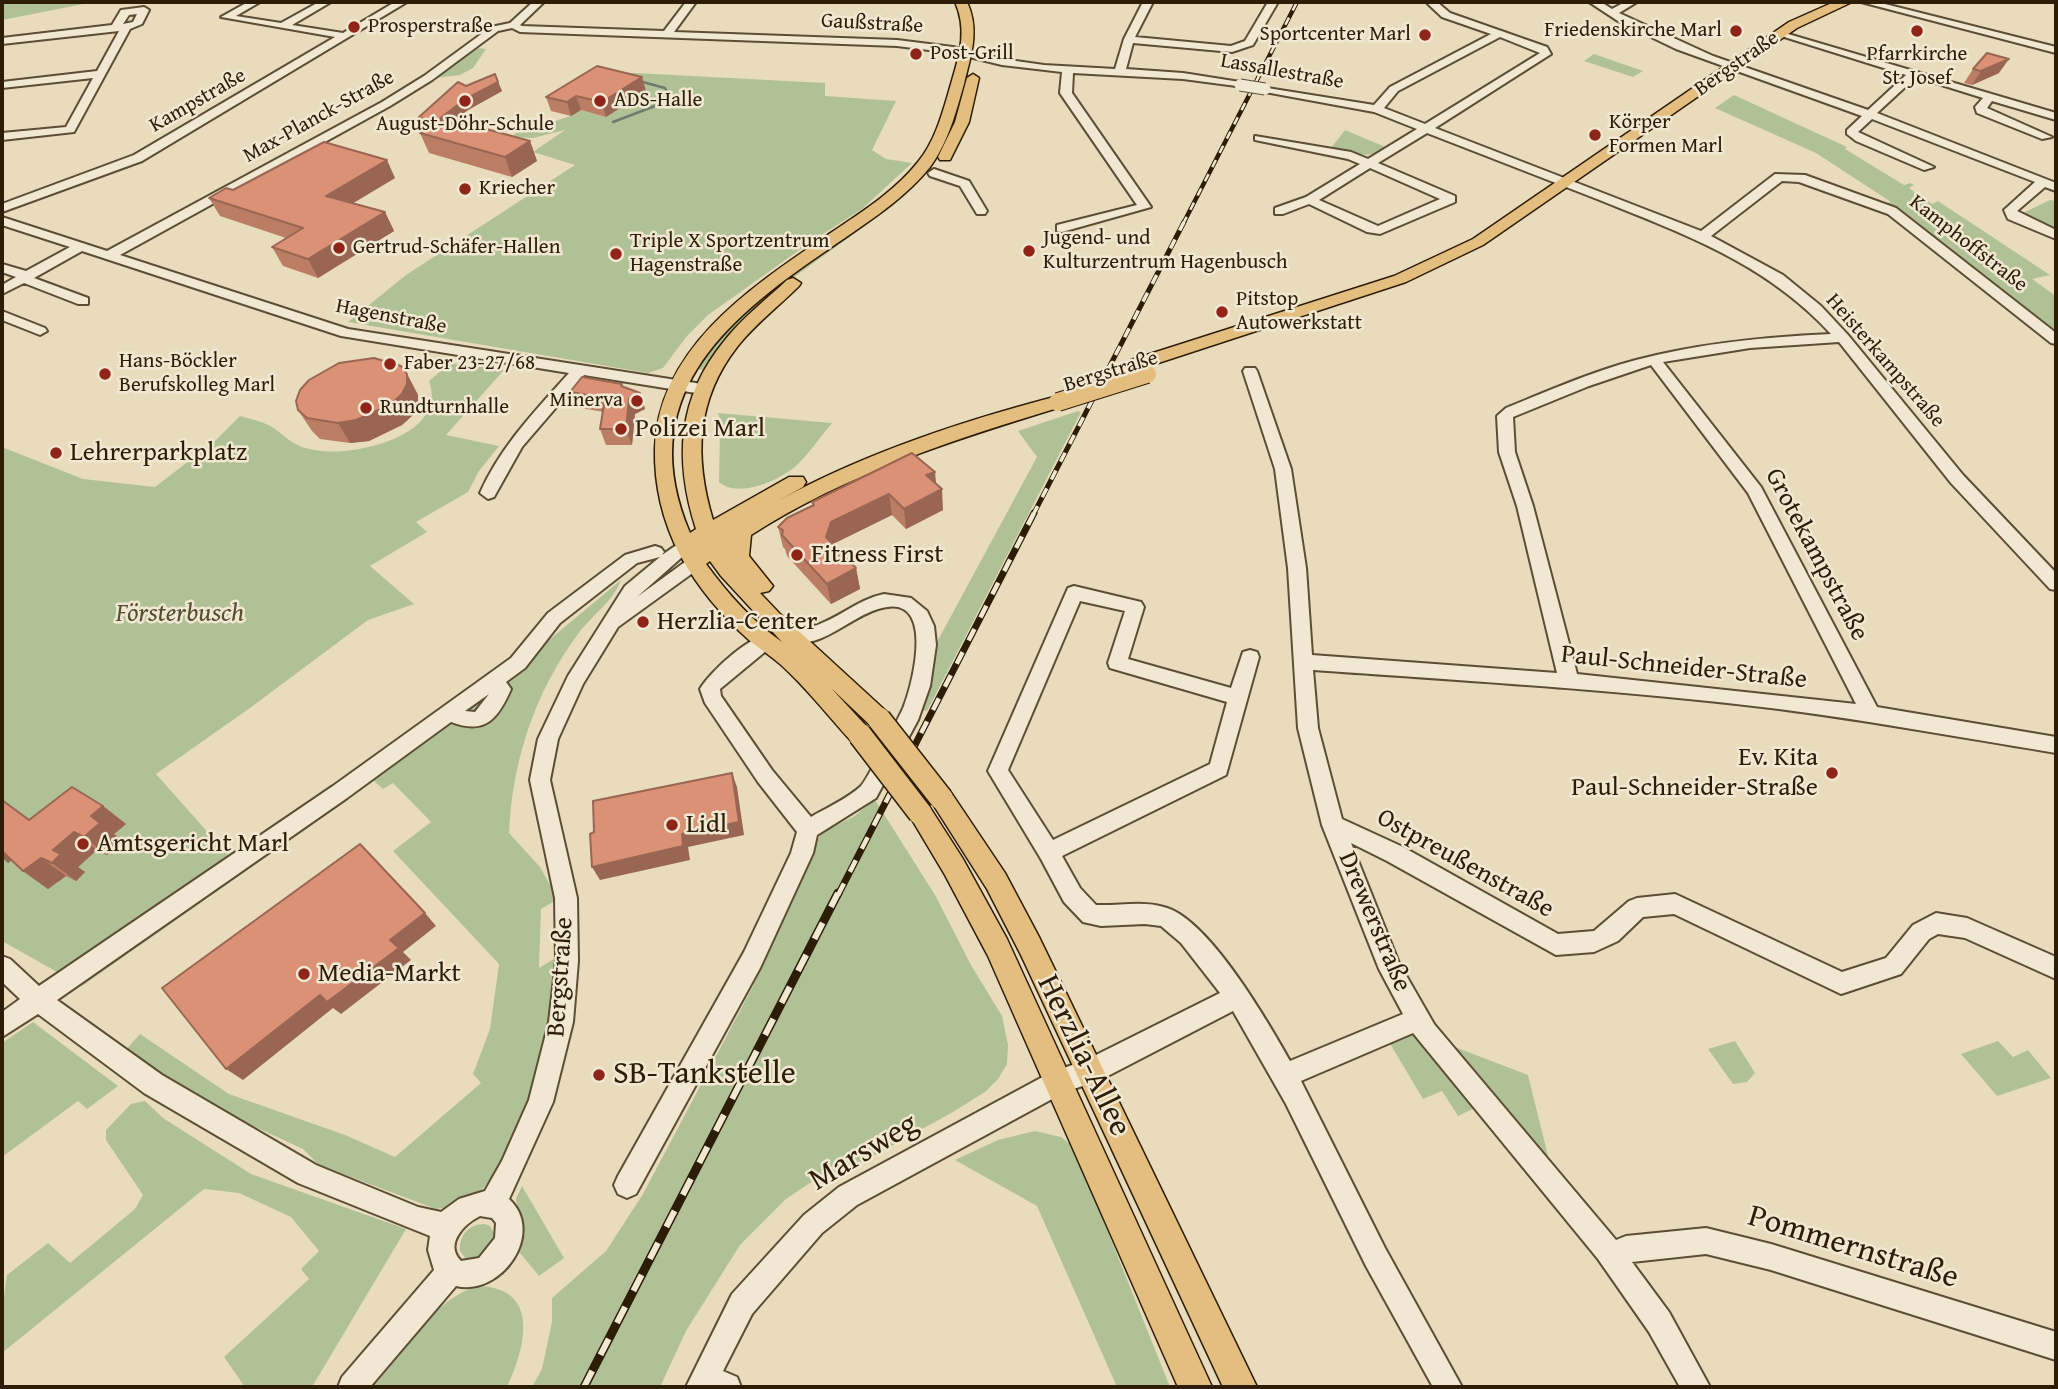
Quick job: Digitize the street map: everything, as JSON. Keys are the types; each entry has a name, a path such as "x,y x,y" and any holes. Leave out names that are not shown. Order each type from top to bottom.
{"main road":[{"path":"699,547 691,452 695,410 702,389 731,343 778,295 902,204 934,173 946,156 962,121 972,54 968,41 967,17 961,2"},
{"path":"699,547 666,490 663,458 667,417 677,386 697,349 741,305 869,213 902,187 926,162 940,137 981,27 974,2"},
{"name":"Bergstraße","path":"699,547 741,531 831,481 911,447 1142,369 1414,288 1492,248 1635,136 1782,33 1810,15 1845,2"},
{"name":"Bergstraße","path":"699,547 820,470 890,441 1054,397"},
{"path":"741,531 738,549 743,564 798,635"},
{"name":"Herzlia-Allee","path":"699,547 798,635 878,719 931,805 954,867 998,948 1195,1387"},
{"name":"Herzlia-Allee","path":"699,547 708,582 765,641 786,656 931,805 996,881 1091,1071 1240,1387"}],"street":[{"path":"255,2 226,17 345,36"},
{"path":"282,26 326,2"},
{"name":"Kampstraße","path":"2,208 138,158 402,2"},
{"name":"Max-Planck-Straße","path":"108,256 386,104 439,71 495,29 513,25 539,2"},
{"path":"667,34 691,2"},
{"path":"1120,72 1129,39 1148,2"},
{"path":"1129,39 1232,48 1249,43 1273,2"},
{"path":"1279,211 1310,200 1546,54 1543,49 1446,15 1431,2"},
{"path":"1594,2 1658,38 1733,68 1869,114 2050,184"},
{"path":"1612,13 1632,2"},
{"path":"1866,2 2056,50"},
{"name":"Gaußstraße","path":"513,25 520,29 897,43 972,54"},
{"path":"2,41 122,27 70,130 2,137"},
{"path":"1782,33 2056,117"},
{"path":"1377,109 1394,89 1499,34"},
{"name":"Lassallestraße","path":"972,54 1002,62 1068,70 1183,76 1377,109 1574,186"},
{"path":"1062,228 1145,207 1066,93 1068,70"},
{"path":"1914,73 1851,132 1860,139 1928,167"},
{"path":"2,85 100,74"},
{"path":"1990,97 1981,107 1981,111 2046,137"},
{"path":"1259,138 1329,150 1451,199 1380,230 1372,229 1310,200"},
{"path":"934,173 965,184 981,211"},
{"name":"Kamphoffstraße","path":"1702,236 1779,177 1801,178 1892,211 2056,340"},
{"path":"2050,184 2010,210 2013,216 2056,234"},
{"name":"Heisterkampstraße","path":"1574,186 1702,236 1778,278 1816,309 1843,338 1957,479 2056,584"},
{"name":"Hagenstraße","path":"2,221 346,333 702,389"},
{"path":"2,290 80,247"},
{"path":"2,268 83,301"},
{"path":"2,315 40,331"},
{"path":"1569,681 1525,506 1507,452 1505,416 1511,411 1583,383 1654,360 1704,349 1771,340 1843,338"},
{"name":"Grotekampstraße","path":"1654,360 1755,491 1871,714"},
{"path":"488,493 498,467 509,452 579,371"},
{"name":"Drewerstraße","path":"1250,372 1283,469 1297,568 1308,728 1333,825 1390,969 1426,1032 1607,1250 1659,1322 1696,1387"},
{"name":"Bergstraße","path":"492,1203 511,1170 541,1102 561,1022 567,961 566,898 540,780 548,740 575,681 606,629 699,547"},
{"path":"2,1026 117,943 330,800 518,663 554,618 631,559 655,552"},
{"path":"1238,698 1117,663 1135,607 1074,593 998,771 1049,852 1072,895 1091,915 1112,917 1153,914 1173,921 1239,996 1284,1076 1375,1256 1448,1387"},
{"path":"627,1185 752,960 789,883 808,830 869,792 913,706 926,655 927,628 923,616 912,606 889,600 870,604 823,631 798,635"},
{"path":"765,641 715,680 710,689 712,698 765,776 808,830"},
{"path":"1049,852 1219,769 1250,657"},
{"name":"Paul-Schneider-Straße","path":"1305,662 1569,681 1871,714 1992,732 2056,745"},
{"name":"Ostpreußenstraße","path":"1333,825 1395,854 1556,945 1578,945 1608,938 1637,908 1675,904 1841,982 1893,966 1920,932 1937,923 1967,928 2056,968"},
{"path":"2,967 39,1001 153,1084 307,1174 418,1220 447,1227"},
{"name":"Marsweg","path":"710,1384 742,1304 813,1224 848,1196 1059,1083 1091,1071 1239,996"},
{"path":"1284,1076 1418,1018"},
{"path":"480,1203 492,1203 502,1208 510,1218 511,1232 507,1246 488,1268 475,1274 462,1275 452,1271 444,1264 441,1251 447,1227 464,1209 480,1203"},
{"name":"Pommernstraße","path":"1626,1249 1706,1241 1771,1257 2056,1346"},
{"path":"352,1387 452,1271"}],"green space":[{"path":"2,2 94,2 2,20"},
{"path":"477,48 486,49 473,68 460,75 435,78"},
{"path":"1594,54 1643,71 1633,77 1584,61"},
{"path":"965,70 968,70 949,141 918,183 895,204 786,283 706,370 694,369 728,323 926,168"},
{"name":"Triple X Sportzentrum Hagenstraße","path":"616,72 825,83 825,96 896,101 872,150 886,159 912,163 862,209 708,315 687,336 663,368 648,373 348,322 406,275 575,165 533,152 565,130 533,138 512,137 516,133 571,116 581,110 606,117"},
{"path":"1734,95 1847,147 1845,149 1904,185 1914,185 1909,188 1932,204 1938,201 2050,275 2032,279 2056,296 2056,328 2048,329 1883,204 1891,202 1816,153 1715,108"},
{"path":"1345,130 1388,148 1365,155 1331,148"},
{"path":"2050,200 2056,201 2056,230 2023,213"},
{"name":"Försterbusch","path":"450,363 504,370 446,435 499,446 479,471 468,492 416,522 427,532 370,566 414,604 368,620 156,774 236,864 519,665 621,580 608,602 578,634 549,679 528,728 515,780 509,833 540,867 558,899 541,909 539,968 557,957 550,1018 540,1069 512,1141 484,1187 462,1202 436,1209 319,1165 303,1149 210,1106 124,1052 140,1034 229,1094 345,1135 395,1157 481,1083 473,1074 490,1029 499,964 393,851 431,822 393,783 383,789 374,781 82,986 2,941 2,447 83,479 155,487 215,441 240,416 267,424 291,441 307,448 322,451 358,449 378,445 414,427 426,415 431,399 429,381"},
{"path":"1081,412 927,711 922,710 932,678 937,642 1037,457 1018,431"},
{"path":"718,413 832,423 789,471 759,486 737,489 719,482 720,431 723,430"},
{"path":"875,800 935,895 971,965 1002,1016 1008,1045 1007,1064 998,1079 985,1092 953,1112 844,1172 819,1177 786,1199 740,1245 686,1331 660,1387 532,1387 542,1369 552,1322 552,1298 606,1251 643,1194 752,988 808,867 821,832 853,817"},
{"path":"33,1022 118,1086 87,1109 78,1101 2,1157 2,1043"},
{"path":"1421,1023 1434,1039 1528,1075 1556,1188 1485,1103 1458,1116 1442,1091 1423,1099 1386,1037"},
{"path":"1735,1041 1755,1073 1747,1082 1733,1084 1708,1049"},
{"path":"1998,1041 2013,1057 2028,1050 2051,1078 1997,1096 1961,1054"},
{"path":"145,1101 163,1118 251,1174 406,1229 312,1387 245,1387 224,1357 309,1279 301,1269 319,1251 291,1217 239,1193 204,1189 2,1353 2,1310 7,1275 48,1243 70,1263 135,1209 143,1195 106,1140 106,1130 131,1104"},
{"path":"1035,1131 1061,1137 1074,1147 1170,1387 1117,1387 1037,1206 955,1160 998,1140"},
{"path":"522,1186 564,1258 539,1276 516,1248 521,1229 516,1199"},
{"path":"474,1226 490,1226 495,1235 492,1246 482,1257 466,1259 460,1251 463,1235"},
{"path":"477,1286 497,1289 511,1297 520,1308 523,1338 507,1387 371,1387 431,1315 445,1303"}],"building":[{"path":"1987,53 2009,59 1981,71 1973,69"},
{"path":"597,66 642,77 602,102 576,96 567,102 546,97"},
{"path":"495,74 498,82 464,100 434,123 419,117 458,82 466,86"},
{"path":"446,118 530,141 505,157 420,133"},
{"path":"324,142 387,160 326,196 385,212 308,259 272,247 303,228 209,198 226,188 233,190"},
{"path":"374,358 401,366 407,374 407,384 402,394 390,405 356,420 338,423 307,418 298,410 296,401 300,390 309,380 339,363"},
{"path":"582,377 622,384 621,386 640,393 629,399 626,429 600,429 605,398 570,392"},
{"path":"912,453 935,472 926,475 942,489 904,509 889,494 831,522 826,537 856,568 827,584 782,535 783,530 778,527 787,518 814,505 812,502"},
{"name":"Lidl","path":"732,773 739,822 682,834 683,846 592,867 590,834 594,832 593,801"},
{"path":"72,787 103,806 91,816 100,823 84,837 74,832 53,850 61,854 52,863 41,858 23,871 2,851 2,800 29,820"},
{"name":"Media-Markt","path":"360,844 425,913 390,940 399,948 327,1002 320,995 226,1069 162,988"}],"waterway":[{"path":"613,122 655,106 668,94 665,88 639,81"}],"railway":[{"path":"1183,224 1297,2"},
{"path":"1033,515 1184,222"},
{"path":"838,895 1034,513"},
{"path":"584,1387 838,893"}],"place":[{"name":"Prosperstraße","path":"354,27"},
{"name":"Friedenskirche Marl","path":"1736,31"},
{"name":"Pfarrkirche St. Josef","path":"1917,31"},
{"name":"Sportcenter Marl","path":"1425,35"},
{"name":"Post-Grill","path":"916,54"},
{"name":"August-Döhr-Schule","path":"465,101"},
{"name":"ADS-Halle","path":"600,101"},
{"name":"Körper Formen Marl","path":"1595,135"},
{"name":"Kriecher","path":"465,189"},
{"name":"Gertrud-Schäfer-Hallen","path":"339,248"},
{"name":"Jugend- und Kulturzentrum Hagenbusch","path":"1029,251"},
{"name":"Triple X Sportzentrum Hagenstraße","path":"616,254"},
{"name":"Pitstop Autowerkstatt","path":"1222,312"},
{"name":"Faber 23-27/68","path":"390,364"},
{"name":"Hans-Böckler Berufskolleg Marl","path":"105,374"},
{"name":"Minerva","path":"637,401"},
{"name":"Rundturnhalle","path":"366,408"},
{"name":"Polizei Marl","path":"621,429"},
{"name":"Lehrerparkplatz","path":"56,453"},
{"name":"Fitness First","path":"797,555"},
{"name":"Herzlia-Center","path":"643,622"},
{"name":"Ev. Kita Paul-Schneider-Straße","path":"1832,773"},
{"name":"Lidl","path":"672,825"},
{"name":"Amtsgericht Marl","path":"83,844"},
{"name":"Media-Markt","path":"304,974"},
{"name":"SB-Tankstelle","path":"599,1075"}]}
